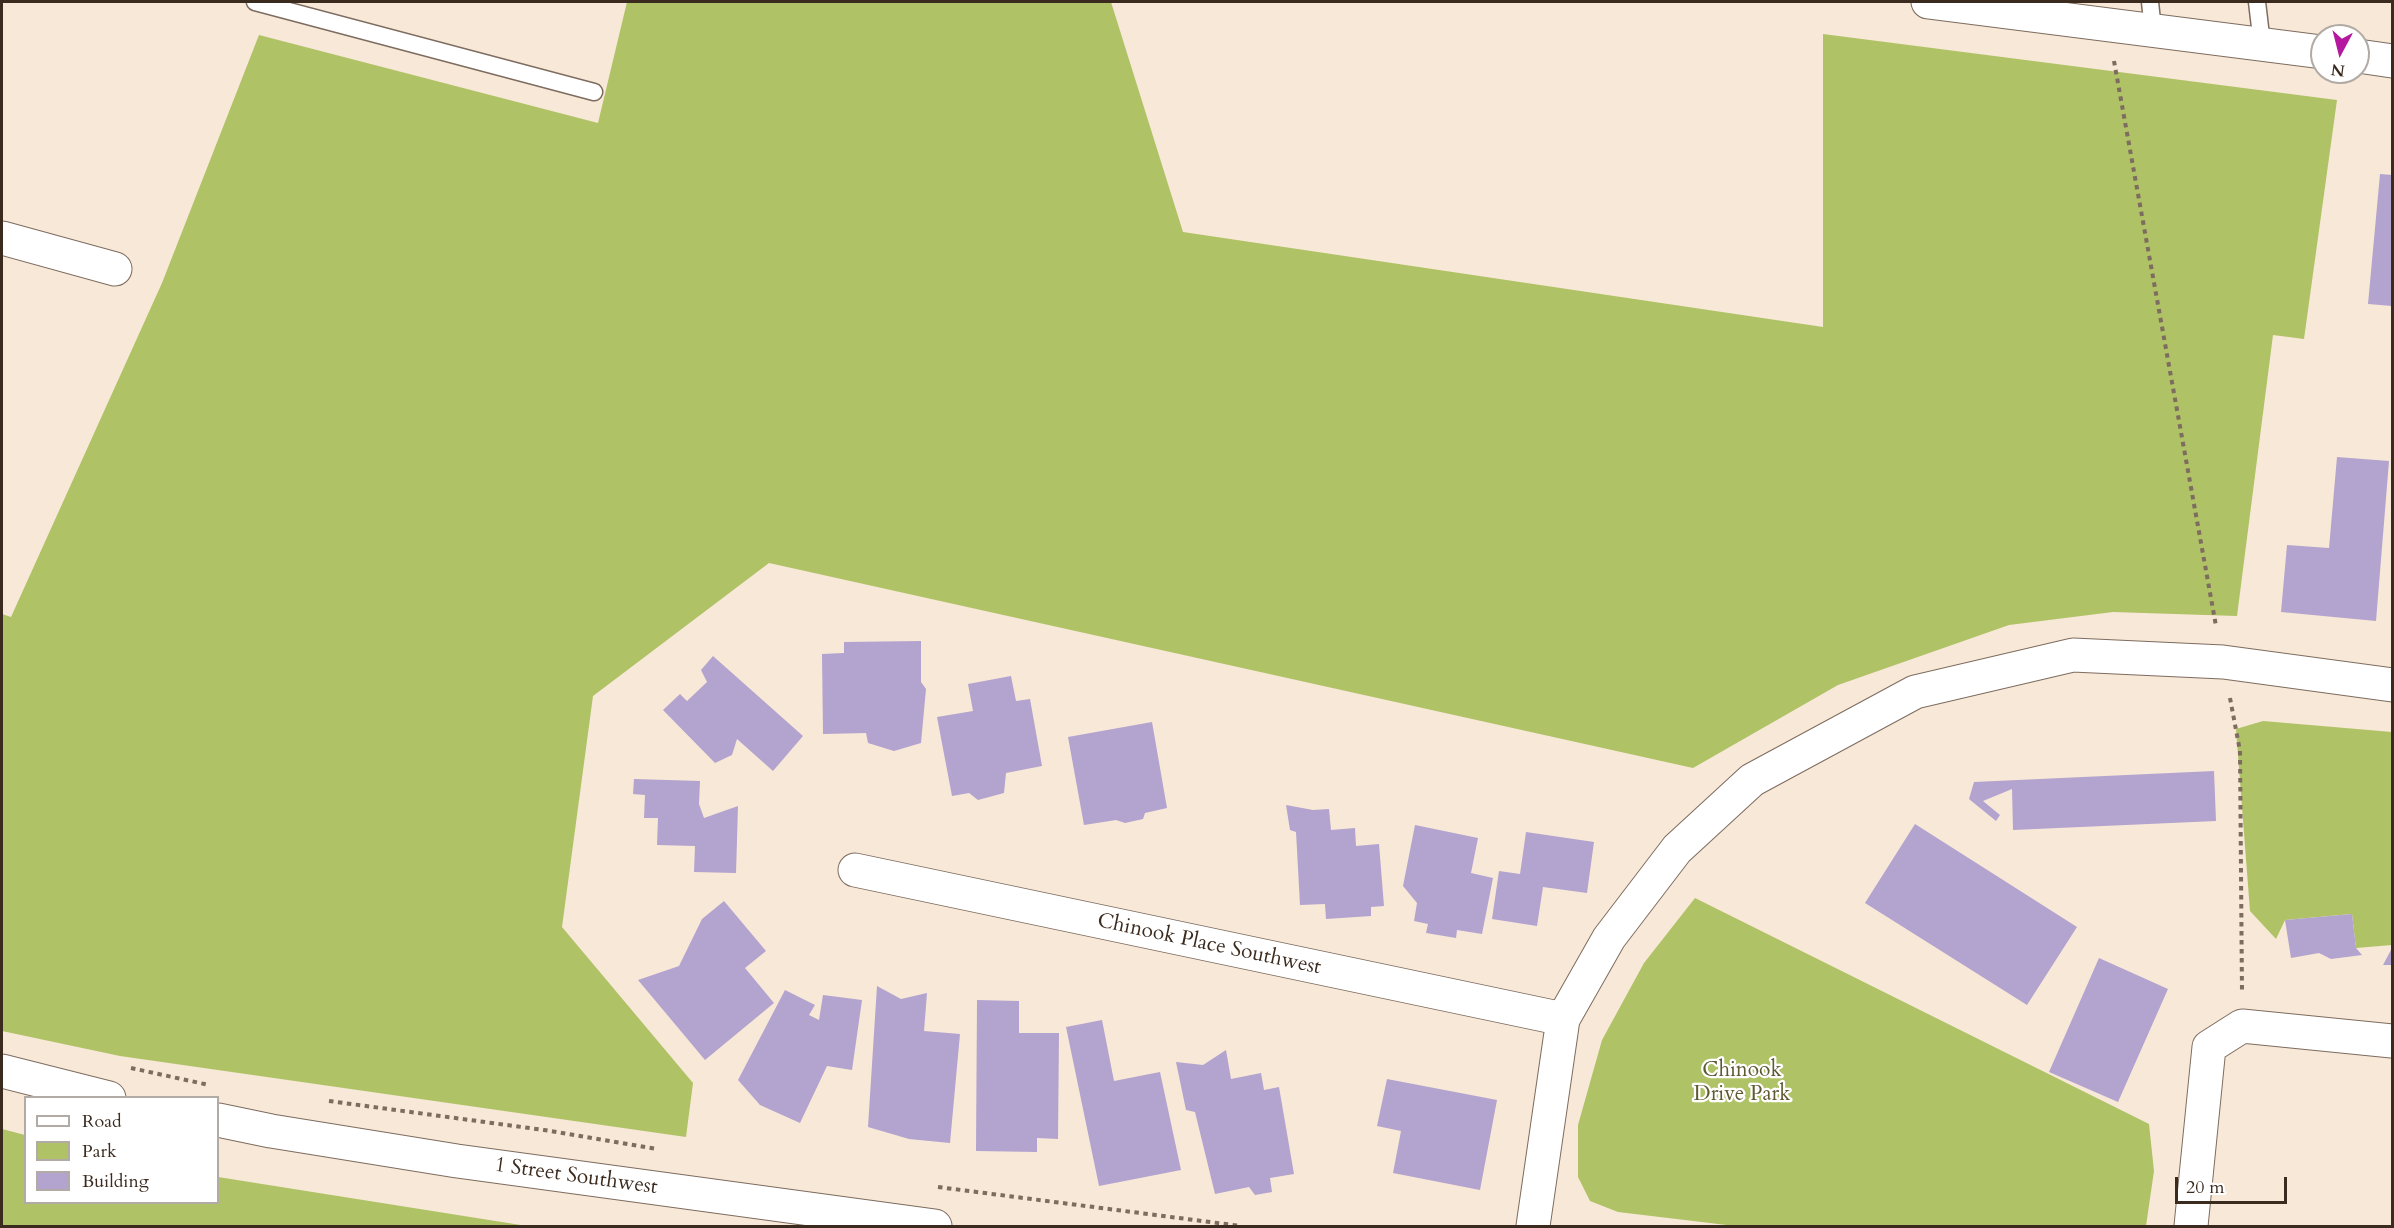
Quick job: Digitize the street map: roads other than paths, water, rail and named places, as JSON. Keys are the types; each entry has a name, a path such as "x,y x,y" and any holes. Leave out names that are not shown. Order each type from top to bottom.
{"street":[{"path":"1928,2 2107,24 2151,16 2262,44 2310,50"},
{"path":"2370,58 2392,61"},
{"path":"2,238 115,268"},
{"path":"1533,1227 1563,1019 1609,938 1677,849 1752,780 1915,692 2073,655 2223,662 2392,685"},
{"name":"Chinook Place Southwest","path":"855,870 1563,1019"},
{"path":"2191,1227 2209,1047 2242,1026 2392,1041"},
{"path":"2,1071 101,1096"},
{"name":"1 Street Southwest","path":"219,1120 271,1131 457,1161 935,1227"}],"lane":[{"path":"255,2 594,92"},
{"path":"2257,2 2262,44"}],"park label":[{"name":"Chinook Drive Park","path":"1742,1083"}]}
